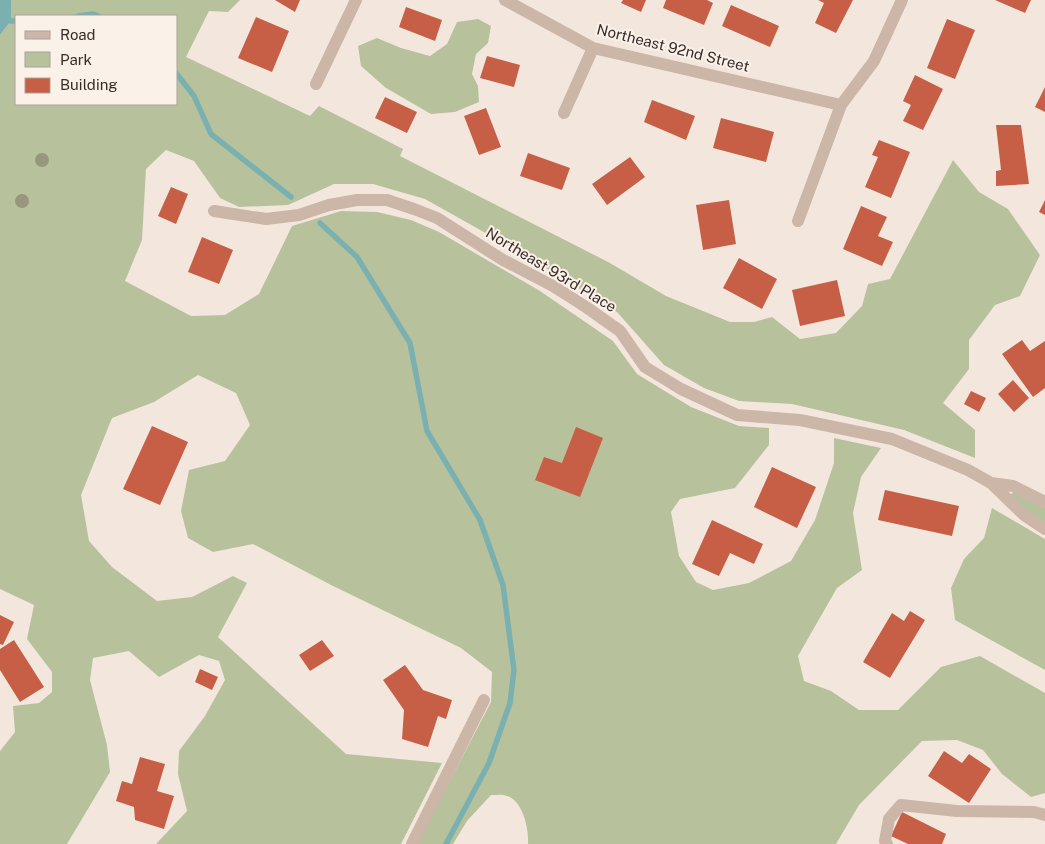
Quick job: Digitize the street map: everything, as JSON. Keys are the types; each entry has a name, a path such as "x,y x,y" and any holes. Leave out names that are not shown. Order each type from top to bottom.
{"street":[{"path":"316,84 356,0"},
{"name":"Northeast 92nd Street","path":"505,0 593,48 841,105"},
{"path":"798,221 841,105 874,60 902,0"},
{"path":"564,113 593,48"},
{"name":"Northeast 93rd Place","path":"214,212 266,219 299,215 329,205 357,200 387,200 414,209 437,218 503,260 553,286 586,307 620,331 646,367 681,389 737,415 800,420 892,439 948,460 991,483 1024,515 1045,528"},
{"name":"Northeast 93rd Place","path":"991,483 1013,486 1045,502"},
{"path":"412,844 484,700"},
{"path":"886,844 889,819 901,805 957,811 1034,812 1045,815"}],"green space":[{"path":"11,0 240,0 228,12 209,11 186,57 310,116 319,106 403,149 400,156 610,263 666,296 730,322 754,322 772,317 800,339 836,333 862,306 868,284 890,279 953,160 979,192 1008,209 1040,255 1020,296 995,305 969,340 969,369 943,403 975,430 975,458 904,430 792,404 739,401 704,388 664,365 617,312 528,257 425,199 373,184 334,184 288,205 239,207 220,198 194,161 166,150 146,169 142,240 125,281 191,316 225,315 259,294 292,226 341,211 377,212 411,220 439,232 540,291 613,341 637,374 691,407 739,426 769,428 769,445 735,488 680,499 671,512 679,556 696,582 713,590 749,583 791,561 815,520 834,463 834,438 881,448 861,477 853,513 862,570 837,588 798,656 804,681 831,691 859,710 898,710 941,667 980,656 1045,693 1045,793 1031,797 1002,774 983,750 957,740 922,741 859,805 836,844 528,844 526,824 521,809 513,799 505,795 491,795 467,821 453,844 417,844 491,702 492,672 461,648 331,585 253,544 213,552 188,538 181,511 189,470 225,461 250,425 236,393 198,375 154,402 112,418 81,495 89,541 112,567 157,601 192,597 233,576 247,583 218,637 346,754 442,763 401,844 156,844 187,811 178,774 179,751 205,716 225,680 219,661 199,655 159,677 129,651 93,658 90,680 107,745 110,772 67,844 0,844 0,751 15,732 13,706 39,703 52,692 52,672 27,639 34,605 0,589 0,35 11,21"},
{"path":"478,19 491,26 488,43 476,54 472,74 478,86 479,102 455,112 431,114 386,88 361,66 358,46 377,38 401,48 430,56 447,44 457,22"},
{"path":"1014,492 1045,508 1045,522 1033,516 1010,495"},
{"path":"992,508 1045,539 1045,670 955,620 951,588 964,559 984,538"}],"water":[{"path":"0,0 11,0 11,21 0,35"}],"building":[{"path":"275,0 300,0 295,12"},
{"path":"623,0 646,0 641,12 621,3"},
{"path":"666,0 707,0 713,3 704,25 663,8"},
{"path":"818,0 853,0 836,33 815,23 824,3"},
{"path":"995,0 1031,0 1025,13"},
{"path":"731,5 779,26 770,47 722,26"},
{"path":"406,7 442,20 435,41 399,27"},
{"path":"256,17 289,31 272,72 238,58"},
{"path":"947,19 975,30 955,79 927,68"},
{"path":"487,56 520,65 514,87 480,78"},
{"path":"915,75 943,89 923,130 903,121 911,105 903,101"},
{"path":"1045,87 1045,112 1035,107"},
{"path":"385,97 417,112 407,133 375,118"},
{"path":"652,100 695,116 686,140 644,122"},
{"path":"486,108 501,147 479,155 464,116"},
{"path":"721,118 774,132 766,162 713,148"},
{"path":"996,125 1021,125 1029,184 996,186 996,171 1001,170"},
{"path":"879,140 910,152 891,198 865,187 878,157 872,155"},
{"path":"528,153 570,168 562,190 520,176"},
{"path":"630,157 645,177 607,205 592,184"},
{"path":"171,187 188,194 176,224 158,216"},
{"path":"729,200 736,244 703,250 696,205"},
{"path":"1045,200 1045,215 1039,212"},
{"path":"861,206 887,217 878,236 893,242 882,266 843,249"},
{"path":"202,237 233,250 219,284 188,272"},
{"path":"739,258 777,279 762,309 723,288"},
{"path":"837,280 845,316 800,326 792,290"},
{"path":"1022,340 1030,351 1045,341 1045,388 1033,397 1002,354"},
{"path":"1013,380 1029,398 1014,412 998,394"},
{"path":"971,391 986,398 979,412 964,404"},
{"path":"152,426 188,442 160,505 123,489"},
{"path":"576,427 603,438 580,497 535,480 544,457 562,463"},
{"path":"772,467 816,487 797,528 754,507"},
{"path":"885,490 959,506 952,536 878,520"},
{"path":"712,520 763,544 754,564 730,553 719,576 692,564"},
{"path":"910,611 925,620 890,678 863,662 892,613 904,621"},
{"path":"0,615 14,622 3,645 0,644"},
{"path":"14,640 44,687 20,702 0,670 0,649"},
{"path":"322,640 334,656 310,671 299,655"},
{"path":"405,665 423,690 452,700 446,719 438,716 428,747 402,739 404,710 383,680"},
{"path":"200,669 218,677 212,690 195,682"},
{"path":"944,751 962,763 969,754 991,769 969,803 928,776"},
{"path":"140,757 165,764 157,791 174,796 164,829 135,820 134,807 116,801 122,781 132,784"},
{"path":"902,812 946,834 942,844 908,844 891,836"}],"waterway":[{"path":"86,15 96,15"},
{"path":"178,76 194,96 211,134 291,197"},
{"path":"320,223 357,257 410,343 427,431 480,520 503,585 514,670 510,703 489,763 446,844"}]}
